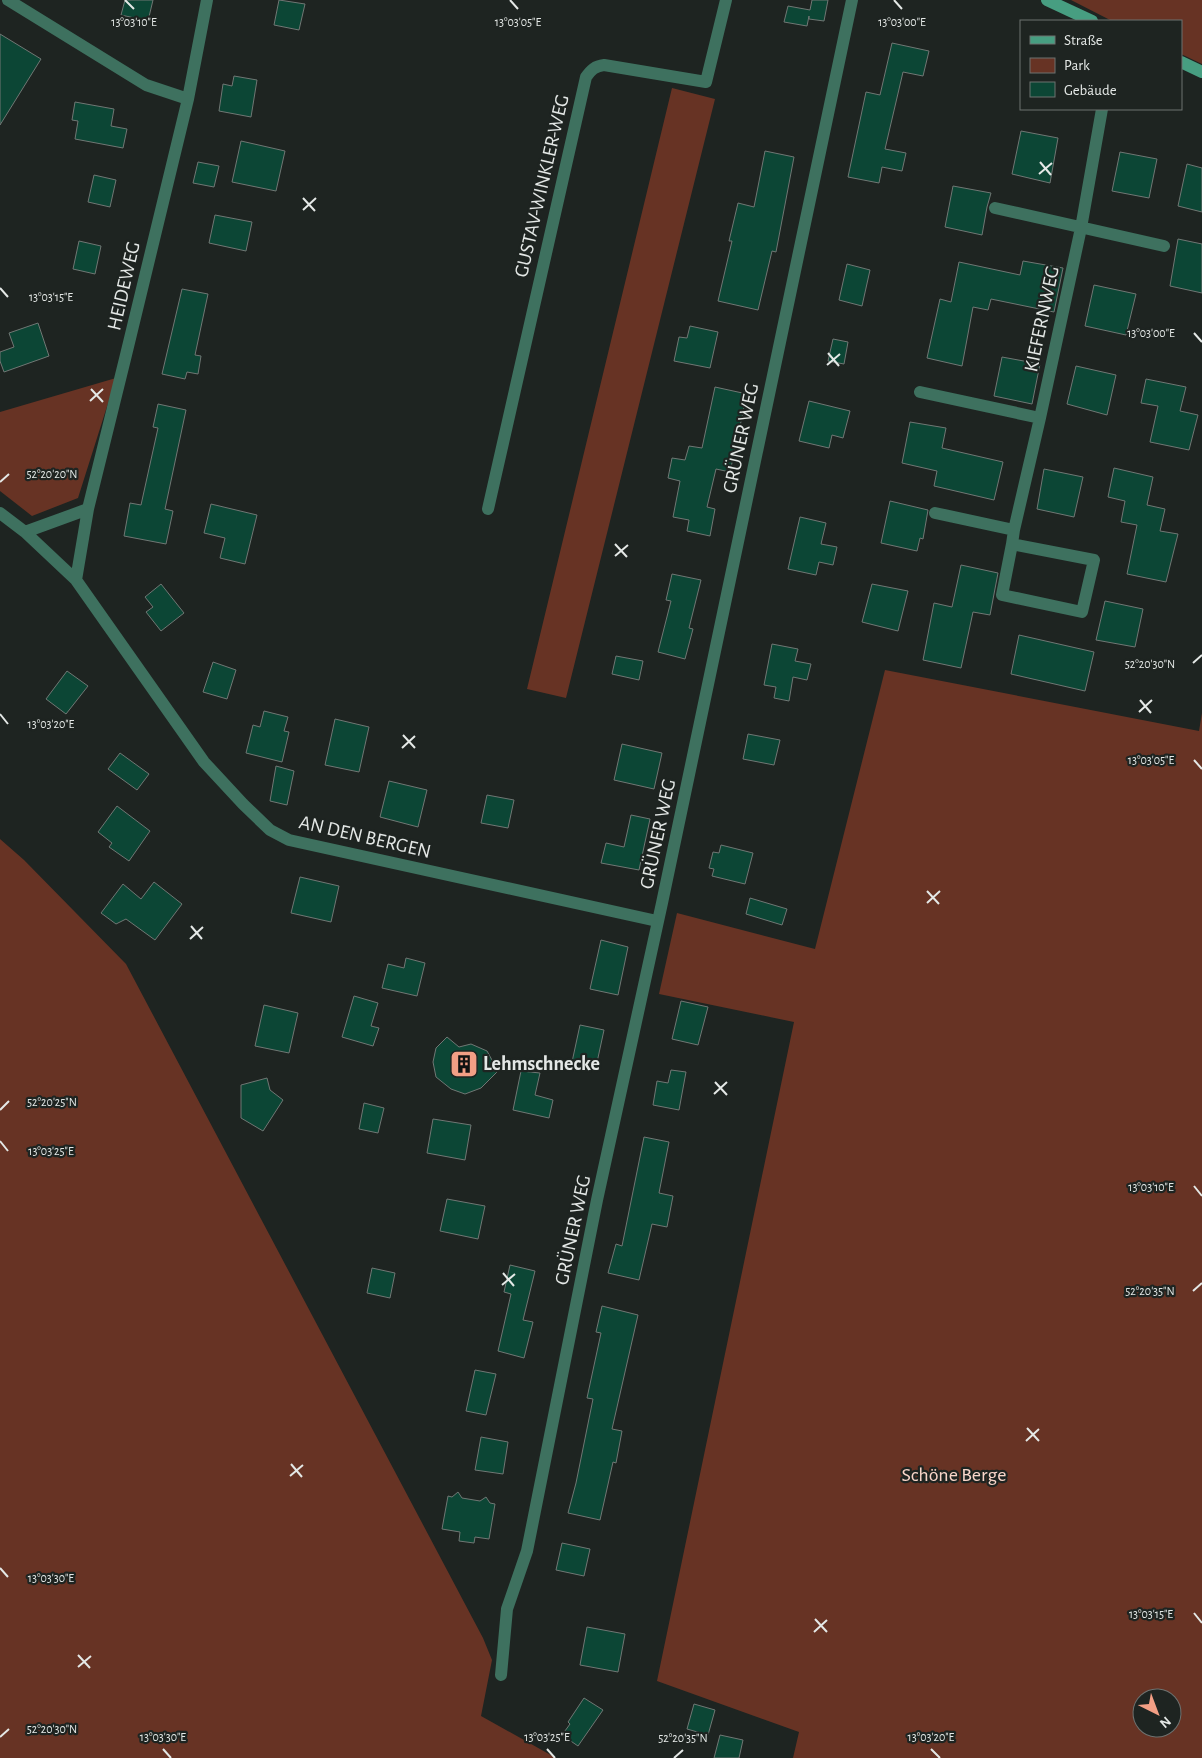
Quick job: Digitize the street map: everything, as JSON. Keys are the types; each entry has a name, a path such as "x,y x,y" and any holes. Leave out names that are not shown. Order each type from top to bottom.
{"street":[{"path":"8,0 146,85 188,99"},
{"name":"HEIDEWEG","path":"76,580 88,509 126,360 188,99 207,0"},
{"name":"GUSTAV-WINKLER-WEG","path":"488,509 586,77 591,70 604,65 706,82 726,0"},
{"name":"GRÜNER WEG","path":"501,1675 507,1609 527,1551 597,1200 666,883 852,0"},
{"path":"1047,0 1090,20"},
{"path":"1182,62 1202,72"},
{"name":"KIEFERNWEG","path":"1012,544 1094,560 1082,612 1002,594 1014,530 1081,228 1102,110"},
{"path":"995,208 1164,246"},
{"path":"920,392 1040,418"},
{"path":"25,532 88,509"},
{"name":"AN DEN BERGEN","path":"0,513 25,532 76,580 204,762 270,830 289,840 657,921"},
{"path":"935,513 1014,530"}],"green space":[{"path":"1071,0 1202,0 1202,64 1182,54 1182,20 1110,20"},
{"path":"672,88 715,99 566,698 527,689"},
{"path":"116,378 78,498 32,516 0,491 0,412"},
{"name":"Schöne Berge","path":"885,670 1199,731 1202,713 1202,1758 793,1758 799,1732 657,1681 794,1022 659,994 677,913 815,949"},
{"path":"0,839 24,860 126,964 483,1638 492,1660 481,1716 556,1758 0,1758"}],"building":[{"path":"125,0 153,0 148,21 121,15"},
{"path":"279,0 305,4 299,30 274,25"},
{"path":"812,0 828,0 824,21 809,19 809,16 807,26 784,22 788,6 810,10"},
{"path":"0,34 41,59 0,125"},
{"path":"892,43 929,51 923,76 903,72 885,149 906,153 902,171 882,167 879,183 848,177 866,92 880,95"},
{"path":"234,76 257,80 251,117 219,111 223,84 232,86"},
{"path":"75,102 114,109 111,126 127,129 123,148 75,139 78,121 72,120"},
{"path":"1021,131 1058,138 1050,183 1012,174"},
{"path":"241,141 285,151 276,191 232,182"},
{"path":"765,151 794,157 776,252 772,251 758,310 718,301 732,241 729,241 738,203 754,207"},
{"path":"1120,152 1157,159 1149,198 1112,191"},
{"path":"198,162 219,166 214,187 193,183"},
{"path":"1187,164 1202,168 1202,212 1178,206"},
{"path":"94,175 116,180 110,207 88,202"},
{"path":"953,186 991,193 982,235 945,227"},
{"path":"215,215 252,222 246,251 209,243"},
{"path":"1178,239 1202,244 1202,293 1170,286"},
{"path":"79,241 101,246 95,274 73,269"},
{"path":"1023,261 1063,268 1054,312 991,299 988,310 973,307 962,366 927,358 940,299 951,302 959,262 1020,275"},
{"path":"847,264 870,270 862,306 839,300"},
{"path":"1094,285 1136,294 1126,335 1085,326"},
{"path":"182,289 208,294 195,355 201,356 198,374 187,372 185,379 162,374"},
{"path":"38,323 49,356 4,372 0,361 0,352 14,347 9,333"},
{"path":"690,326 718,332 710,368 674,361 679,337 687,338"},
{"path":"833,339 848,342 844,364 828,361"},
{"path":"1002,357 1040,364 1032,404 994,396"},
{"path":"1076,366 1116,375 1107,415 1067,404"},
{"path":"1146,379 1186,387 1180,411 1198,415 1189,450 1150,442 1158,406 1141,403"},
{"path":"715,387 747,394 730,472 716,469 707,507 715,509 710,536 687,531 689,520 673,517 680,481 668,478 672,458 685,460 689,446 702,448"},
{"path":"809,401 850,411 843,438 832,435 829,448 799,441"},
{"path":"158,404 186,410 165,509 173,511 166,544 124,536 130,503 141,505 158,428 153,427"},
{"path":"910,422 946,428 942,448 1003,462 994,500 934,486 937,471 902,463"},
{"path":"1114,468 1153,477 1147,505 1165,509 1160,531 1178,534 1166,582 1127,574 1137,525 1121,522 1125,501 1108,497"},
{"path":"1044,469 1083,477 1074,517 1037,509"},
{"path":"890,501 928,510 923,539 920,538 917,551 881,543"},
{"path":"211,504 257,515 245,564 220,558 225,538 204,533"},
{"path":"800,517 826,523 821,544 837,547 833,565 819,562 816,575 788,569"},
{"path":"961,565 998,573 990,615 973,612 961,668 923,660 934,603 952,607"},
{"path":"672,574 701,580 689,628 693,629 685,659 658,652 671,601 666,600"},
{"path":"161,584 184,613 161,631 146,612 153,607 145,597"},
{"path":"872,584 908,591 898,631 862,622"},
{"path":"1105,601 1143,609 1135,647 1096,640"},
{"path":"1019,635 1094,652 1085,691 1011,674"},
{"path":"772,644 798,649 795,661 811,664 807,680 793,677 789,701 774,698 776,687 764,685"},
{"path":"616,656 643,661 639,680 612,674"},
{"path":"213,662 236,670 227,699 203,692"},
{"path":"67,671 88,686 66,714 46,699"},
{"path":"264,711 288,717 284,731 289,732 282,762 246,753 253,725 260,727"},
{"path":"335,719 369,727 359,772 325,765"},
{"path":"748,734 780,740 774,765 743,759"},
{"path":"622,744 662,753 654,789 614,780"},
{"path":"120,753 149,774 137,790 108,769"},
{"path":"276,766 294,771 287,805 270,801"},
{"path":"389,781 427,790 418,827 380,817"},
{"path":"487,795 514,800 508,828 481,823"},
{"path":"117,806 150,831 129,861 109,847 112,843 98,832"},
{"path":"631,815 650,819 639,870 601,863 606,843 624,847"},
{"path":"721,845 753,853 745,884 712,876 714,869 709,868 713,852 719,853"},
{"path":"300,877 339,886 331,922 291,913"},
{"path":"154,882 182,904 155,940 126,919 116,924 101,913 123,884 141,899"},
{"path":"750,898 787,909 782,925 746,914"},
{"path":"601,940 628,947 618,995 590,989"},
{"path":"406,958 425,963 417,996 382,988 388,964 404,968"},
{"path":"354,996 378,1003 371,1026 379,1028 373,1046 342,1037"},
{"path":"681,1001 708,1007 698,1045 672,1039"},
{"path":"264,1005 298,1013 289,1053 255,1046"},
{"path":"580,1025 604,1030 596,1067 572,1062"},
{"name":"Lehmschnecke","path":"447,1037 459,1047 471,1044 487,1051 498,1071 481,1088 465,1094 451,1089 436,1077 433,1062 436,1048"},
{"path":"671,1070 686,1072 679,1110 653,1105 657,1081 668,1083"},
{"path":"521,1071 540,1073 535,1095 553,1100 549,1118 513,1110"},
{"path":"267,1078 270,1090 283,1100 263,1131 241,1118 241,1085"},
{"path":"364,1103 384,1108 378,1133 359,1129"},
{"path":"433,1119 471,1125 465,1160 427,1153"},
{"path":"644,1137 669,1142 659,1193 673,1196 667,1227 652,1224 639,1280 608,1273 616,1244 622,1246"},
{"path":"447,1199 485,1206 478,1239 440,1231"},
{"path":"510,1265 535,1271 523,1320 533,1322 524,1358 498,1351 511,1294 504,1292"},
{"path":"372,1268 395,1273 390,1298 367,1293"},
{"path":"602,1306 638,1315 612,1429 622,1431 616,1463 613,1462 600,1520 568,1513 593,1399 587,1398 601,1333 596,1332"},
{"path":"475,1370 496,1374 486,1415 466,1411"},
{"path":"481,1437 508,1442 503,1474 475,1470"},
{"path":"458,1492 462,1498 480,1501 486,1497 490,1503 495,1504 489,1539 475,1537 474,1543 459,1541 460,1532 442,1529 448,1496 452,1497"},
{"path":"562,1543 590,1549 584,1576 556,1570"},
{"path":"587,1627 625,1634 618,1672 580,1665"},
{"path":"584,1698 603,1710 578,1746 562,1735"},
{"path":"694,1704 715,1710 708,1735 687,1729"},
{"path":"720,1735 743,1740 739,1758 714,1758"}],"place":[{"name":"Lehmschnecke","path":"464,1064"}]}
